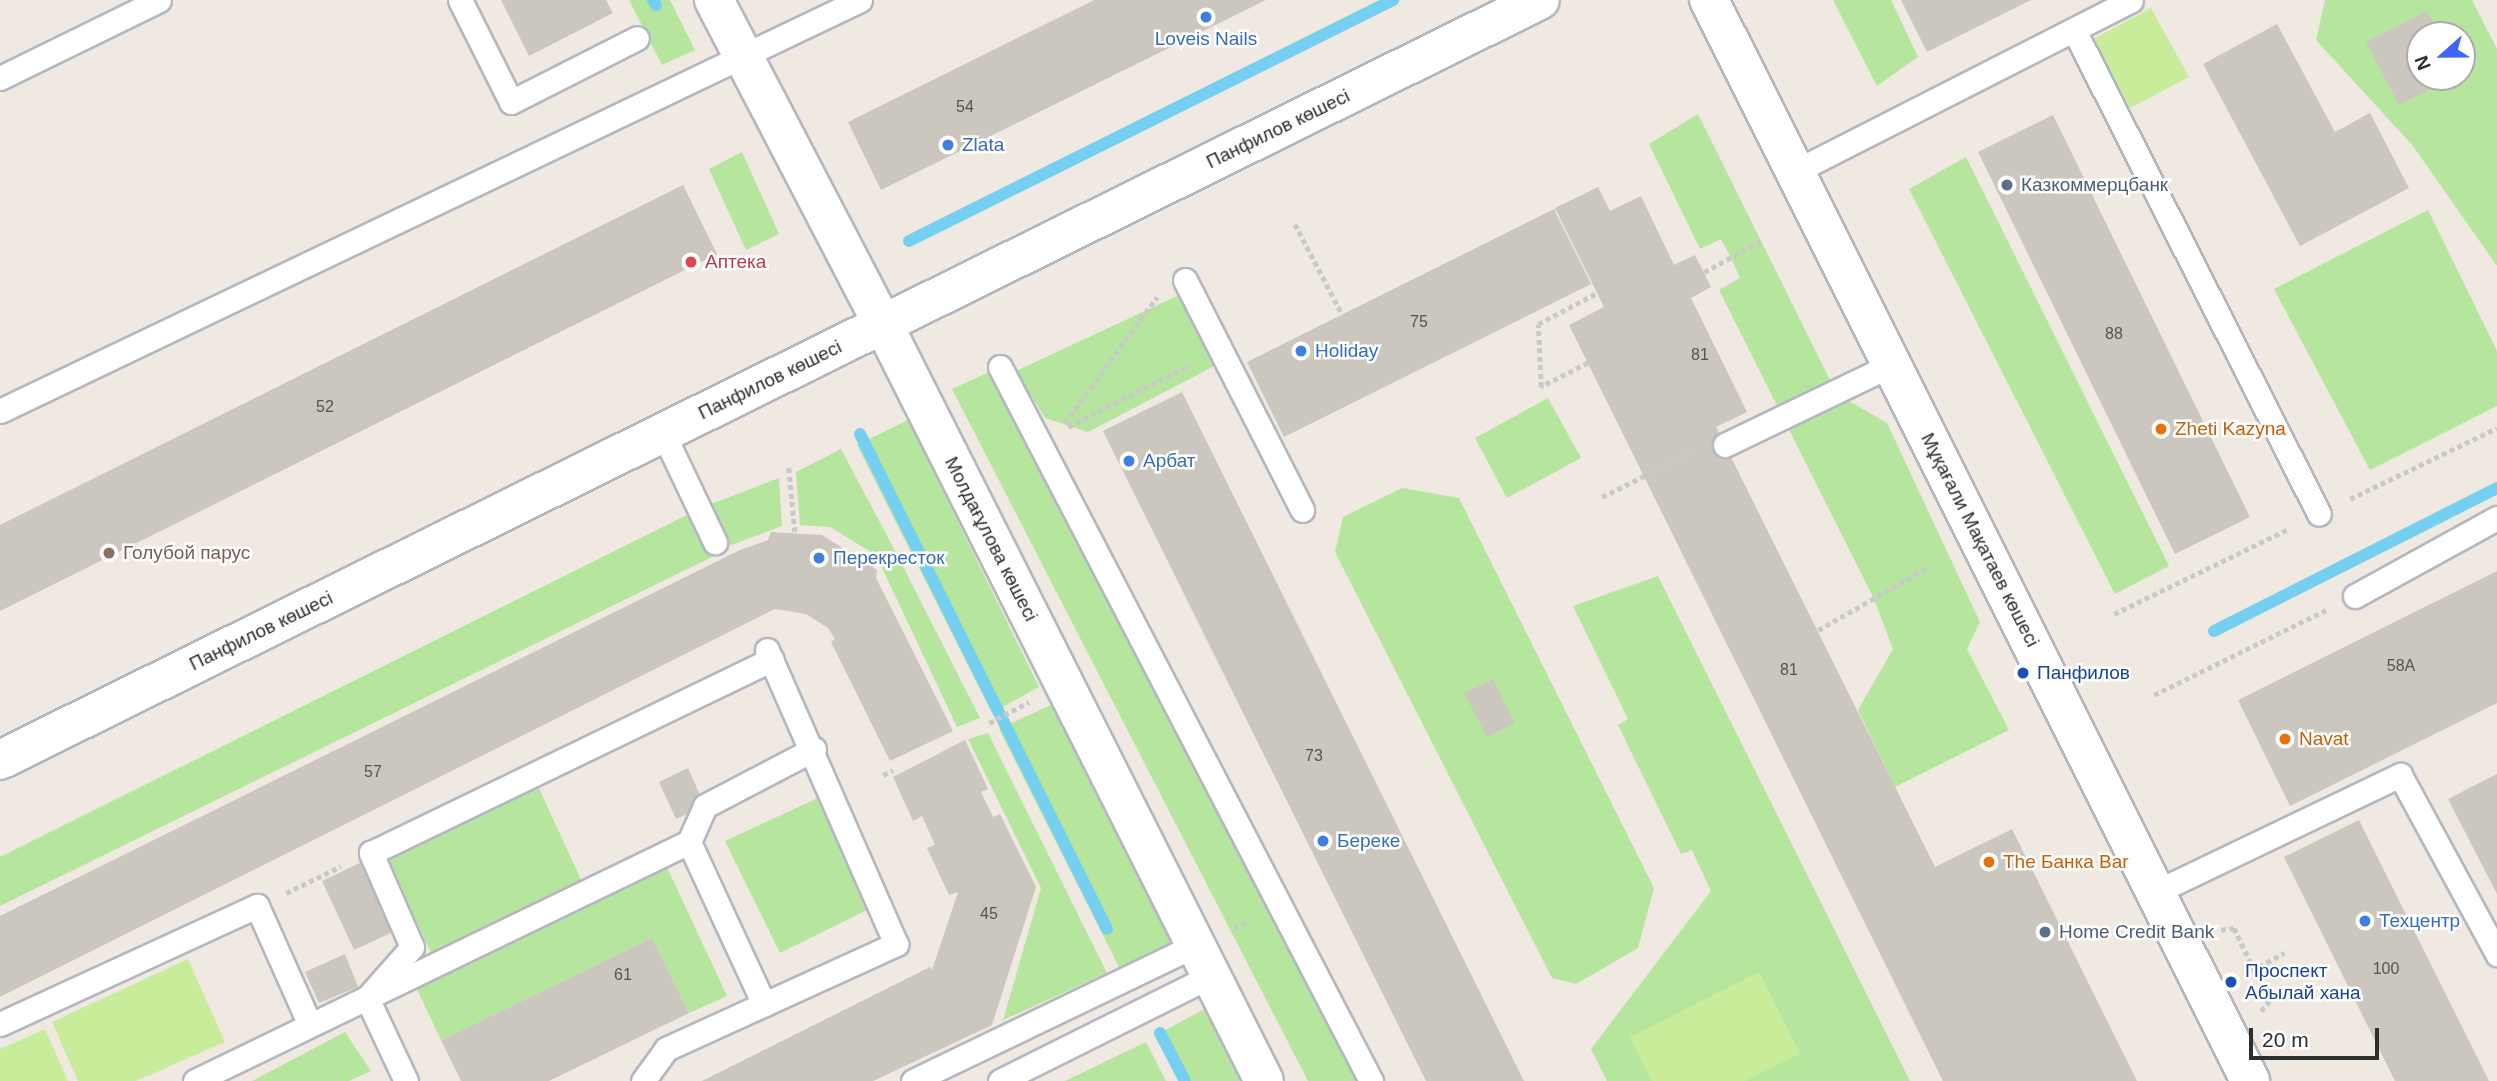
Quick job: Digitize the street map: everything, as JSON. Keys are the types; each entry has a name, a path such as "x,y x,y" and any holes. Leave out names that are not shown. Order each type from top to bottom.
{"street":[{"name":"Молдағұлова көшесі","path":"714,0 883,324 1264,1081"},
{"name":"Панфилов көшесі","path":"0,760 1540,0"},
{"name":"Мұқағали Мақатаев көшесі","path":"1709,0 2250,1081"}],"lane":[{"path":"0,78 159,0"},
{"path":"460,0 511,102 637,38"},
{"path":"0,411 860,0"},
{"path":"1794,172 2131,0"},
{"path":"2074,30 2319,514"},
{"path":"1185,280 1302,510"},
{"path":"1725,445 1891,365"},
{"path":"1000,366 1371,1081"},
{"path":"663,433 715,542"},
{"path":"2355,596 2497,518"},
{"path":"367,998 412,947 371,853 769,655 814,749 896,944 666,1049 643,1081"},
{"path":"195,1081 689,842 705,806 814,749"},
{"path":"2156,892 2400,775 2497,954"},
{"path":"689,842 764,1004"},
{"path":"0,1024 257,906 310,1025"},
{"path":"913,1081 1203,960"},
{"path":"1000,1081 1203,960"},
{"path":"367,998 406,1081"}],"path":[{"path":"1295,224 1342,314"},
{"path":"1704,272 1761,241"},
{"path":"1161,291 1059,431 1220,349"},
{"path":"1588,363 1541,387 1538,324 1597,293"},
{"path":"789,468 795,532"},
{"path":"1818,630 1926,569"},
{"path":"2154,695 2355,596"},
{"path":"883,775 892,771"},
{"path":"257,906 371,853"},
{"path":"2231,982 2284,953"}],"green space":[{"path":"629,0 670,0 695,50 662,65"},
{"path":"1833,0 1891,0 1918,57 1877,86"},
{"path":"2325,0 2472,0 2497,49 2497,266 2413,146 2316,40"},
{"path":"2151,8 2189,77 2130,108 2093,39"},
{"path":"1698,114 1837,394 1887,423 1980,622 1967,649 2009,730 1895,787 1858,710 1893,649 1874,599 1719,290 1740,278 1731,258 1721,239 1700,249 1649,144"},
{"path":"742,152 779,234 746,250 709,169"},
{"path":"1966,157 2169,566 2115,594 1909,189"},
{"path":"2428,210 2497,351 2497,406 2370,470 2274,289"},
{"path":"1177,296 1220,363 1088,432 1045,418 1016,371"},
{"path":"1000,367 1371,1081 1308,1081 952,389"},
{"path":"1548,398 1581,458 1507,498 1475,438"},
{"path":"908,420 1039,687 992,713 857,445"},
{"path":"841,449 980,718 957,727 876,555 830,527 800,525 796,472"},
{"path":"779,478 782,526 726,547 706,506"},
{"path":"1402,488 1459,498 1654,888 1638,948 1576,984 1552,978 1335,552 1343,517"},
{"path":"693,512 714,556 0,906 0,857"},
{"path":"1658,576 1910,1081 1607,1081 1591,1049 1711,891 1692,850 1681,854 1618,725 1628,719 1573,606"},
{"path":"1055,703 1172,944 1121,971 999,729"},
{"path":"988,733 1107,973 1003,1020 1041,888 968,739"},
{"path":"537,784 583,884 434,959 388,861"},
{"path":"820,797 873,907 780,953 725,841"},
{"path":"665,863 727,996 689,1013 652,938 441,1040 415,985"},
{"path":"188,959 225,1042 136,1081 78,1081 52,1022"},
{"path":"1759,972 1800,1054 1745,1081 1652,1081 1630,1037"},
{"path":"1223,999 1264,1081 1184,1081 1160,1033"},
{"path":"45,1029 68,1081 0,1081 0,1049"},
{"path":"345,1032 371,1071 349,1081 252,1081"},
{"path":"1146,1042 1166,1081 1065,1081"}],"building":[{"path":"501,0 606,0 613,13 529,56"},
{"path":"1094,0 1266,0 881,190 848,122"},
{"path":"1901,0 2031,0 1927,52"},
{"path":"2427,11 2432,21 2407,21"},
{"path":"2406,22 2406,91 2426,91 2399,105 2366,42"},
{"path":"2277,24 2335,132 2370,113 2409,188 2300,246 2203,64"},
{"path":"2053,115 2250,517 2175,554 1978,152"},
{"path":"683,185 717,254 0,611 0,525"},
{"path":"1598,187 1610,211 1641,196 1674,265 1695,255 1711,287 1691,298 1747,412 1716,427 1935,867 2012,829 2137,1081 1943,1081 1569,325 1604,307 1555,208"},
{"path":"1554,209 1591,284 1284,437 1247,362"},
{"path":"1182,392 1524,1081 1426,1081 1103,431"},
{"path":"771,532 822,535 877,570 876,578 953,731 890,761 831,642 835,639 828,628 806,614 775,609 0,997 0,916 740,550 768,540"},
{"path":"2497,571 2497,703 2290,806 2238,700"},
{"path":"1493,679 1515,723 1487,737 1464,693"},
{"path":"965,740 988,789 981,792 993,817 1000,814 1036,887 992,1025 873,1081 702,1081 930,967 932,970 958,892 949,895 927,848 935,845 922,816 913,821 893,777"},
{"path":"688,768 705,806 676,819 659,782"},
{"path":"2497,774 2497,894 2448,799"},
{"path":"2359,820 2489,1081 2395,1081 2284,857"},
{"path":"364,861 395,931 354,950 322,881"},
{"path":"652,938 689,1013 549,1081 461,1081 441,1040"},
{"path":"345,954 358,987 319,1003 305,972"}],"waterway":[{"path":"653,0 656,5"},
{"path":"909,241 1393,0"},
{"path":"860,434 1107,929"},
{"path":"2214,631 2497,488"},
{"path":"1160,1033 1185,1081"}],"place":[{"name":"Loveis Nails","path":"1206,17"},
{"name":"Zlata","path":"948,145"},
{"name":"Казкоммерцбанк","path":"2007,185"},
{"name":"Аптека","path":"691,262"},
{"name":"Holiday","path":"1301,351"},
{"name":"Zheti Kazyna","path":"2161,429"},
{"name":"Арбат","path":"1129,461"},
{"name":"Голубой парус","path":"109,553"},
{"name":"Перекресток","path":"819,558"},
{"name":"Панфилов","path":"2023,673"},
{"name":"Navat","path":"2285,739"},
{"name":"Береке","path":"1323,841"},
{"name":"The Банка Bar","path":"1989,862"},
{"name":"Техцентр","path":"2365,921"},
{"name":"Home Credit Bank","path":"2045,932"},
{"name":"Проспект Абылай хана","path":"2231,982"}]}
